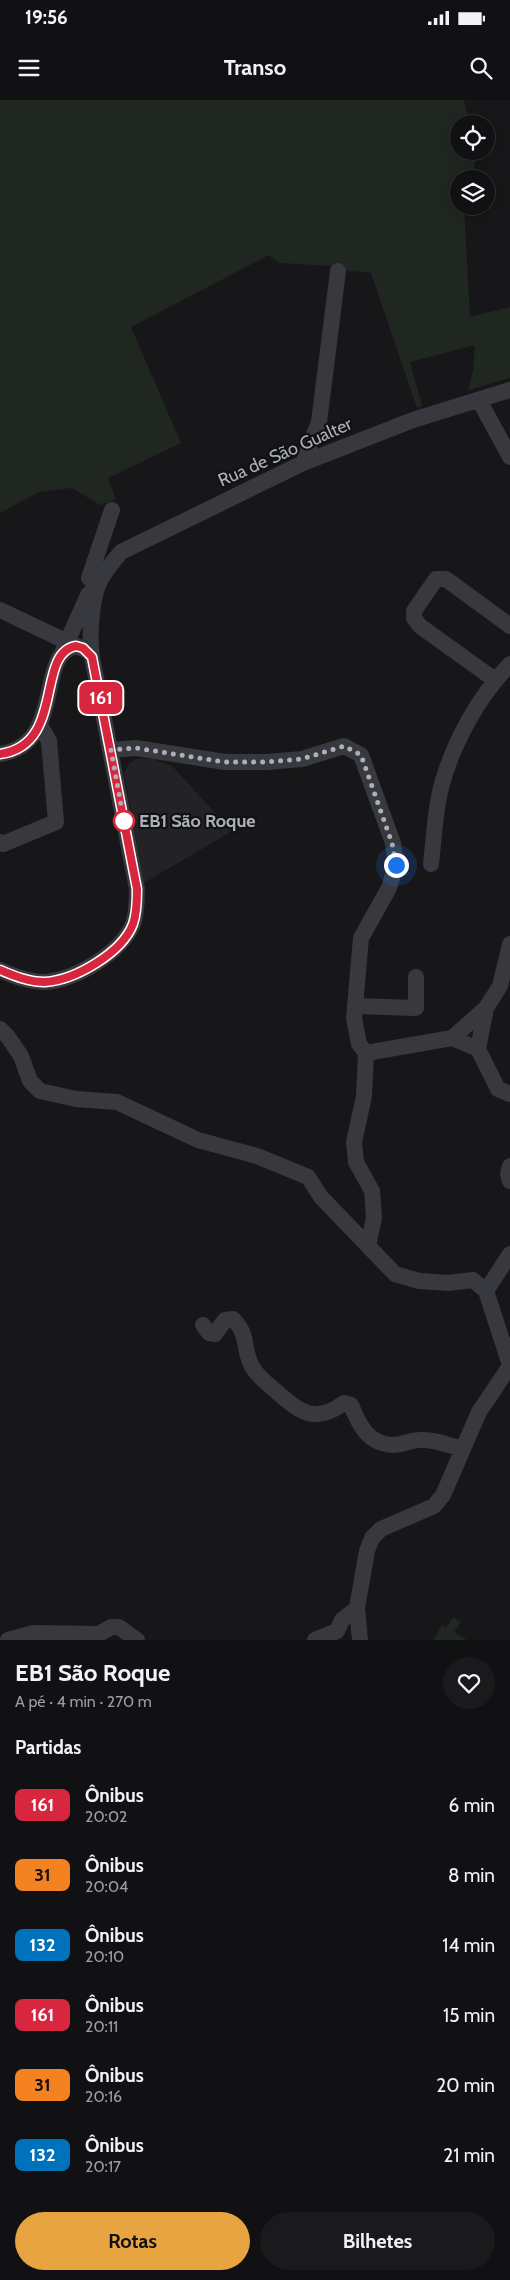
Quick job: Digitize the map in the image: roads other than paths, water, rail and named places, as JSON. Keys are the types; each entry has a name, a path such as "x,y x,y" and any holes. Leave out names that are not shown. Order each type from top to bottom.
{"street":[{"path":"304,463 319,422 338,271"},
{"name":"Rua de São Gualter","path":"40,725 51,688 55,664 74,644 88,595 98,585 106,570 121,552 304,463 413,420 510,390"},
{"path":"479,400 510,458"},
{"path":"98,585 89,578 112,510"},
{"path":"494,680 420,626 414,618 414,611 436,579 446,579 510,626"},
{"path":"0,610 74,644 111,750 137,889 133,924 124,938 109,953 75,975 44,982 28,980 0,970"},
{"path":"431,864 441,785 456,744 494,680 510,664"},
{"path":"0,754 8,753 26,744 40,725 49,741 56,822 4,844 0,842"},
{"path":"111,750 136,748 224,762 302,759 344,746 361,755 392,843 396,865 389,888 361,938 354,1018 358,1044 366,1054 364,1096 354,1142 356,1162 372,1191 374,1218 368,1246"},
{"path":"366,1054 452,1038 486,1008 500,986 510,944"},
{"path":"355,1006 416,1008 416,977"},
{"path":"486,1008 478,1049 498,1089 510,1094"},
{"path":"0,1029 8,1037 20,1056 30,1080 40,1091 76,1099 117,1102 198,1140 257,1156 308,1177 321,1196 395,1274 418,1281 448,1283 473,1280 486,1291 510,1365 479,1412 443,1495 434,1506 381,1529 372,1538 367,1551 357,1608 360,1640"},
{"path":"452,1038 478,1049"},
{"path":"510,1166 508,1174 510,1181"},
{"path":"486,1291 510,1254"},
{"path":"203,1325 209,1333 215,1334 225,1320 234,1319 244,1333 252,1367 260,1377 295,1407 310,1415 323,1415 344,1403 351,1405 360,1426 369,1437 380,1442 393,1445 420,1440 434,1441 462,1449"},
{"path":"315,1640 343,1635 342,1620 357,1608"},
{"path":"8,1640 33,1633 99,1634 111,1627 119,1627 137,1640"}],"place":[{"name":"EB1 São Roque","path":"124,821"}]}
